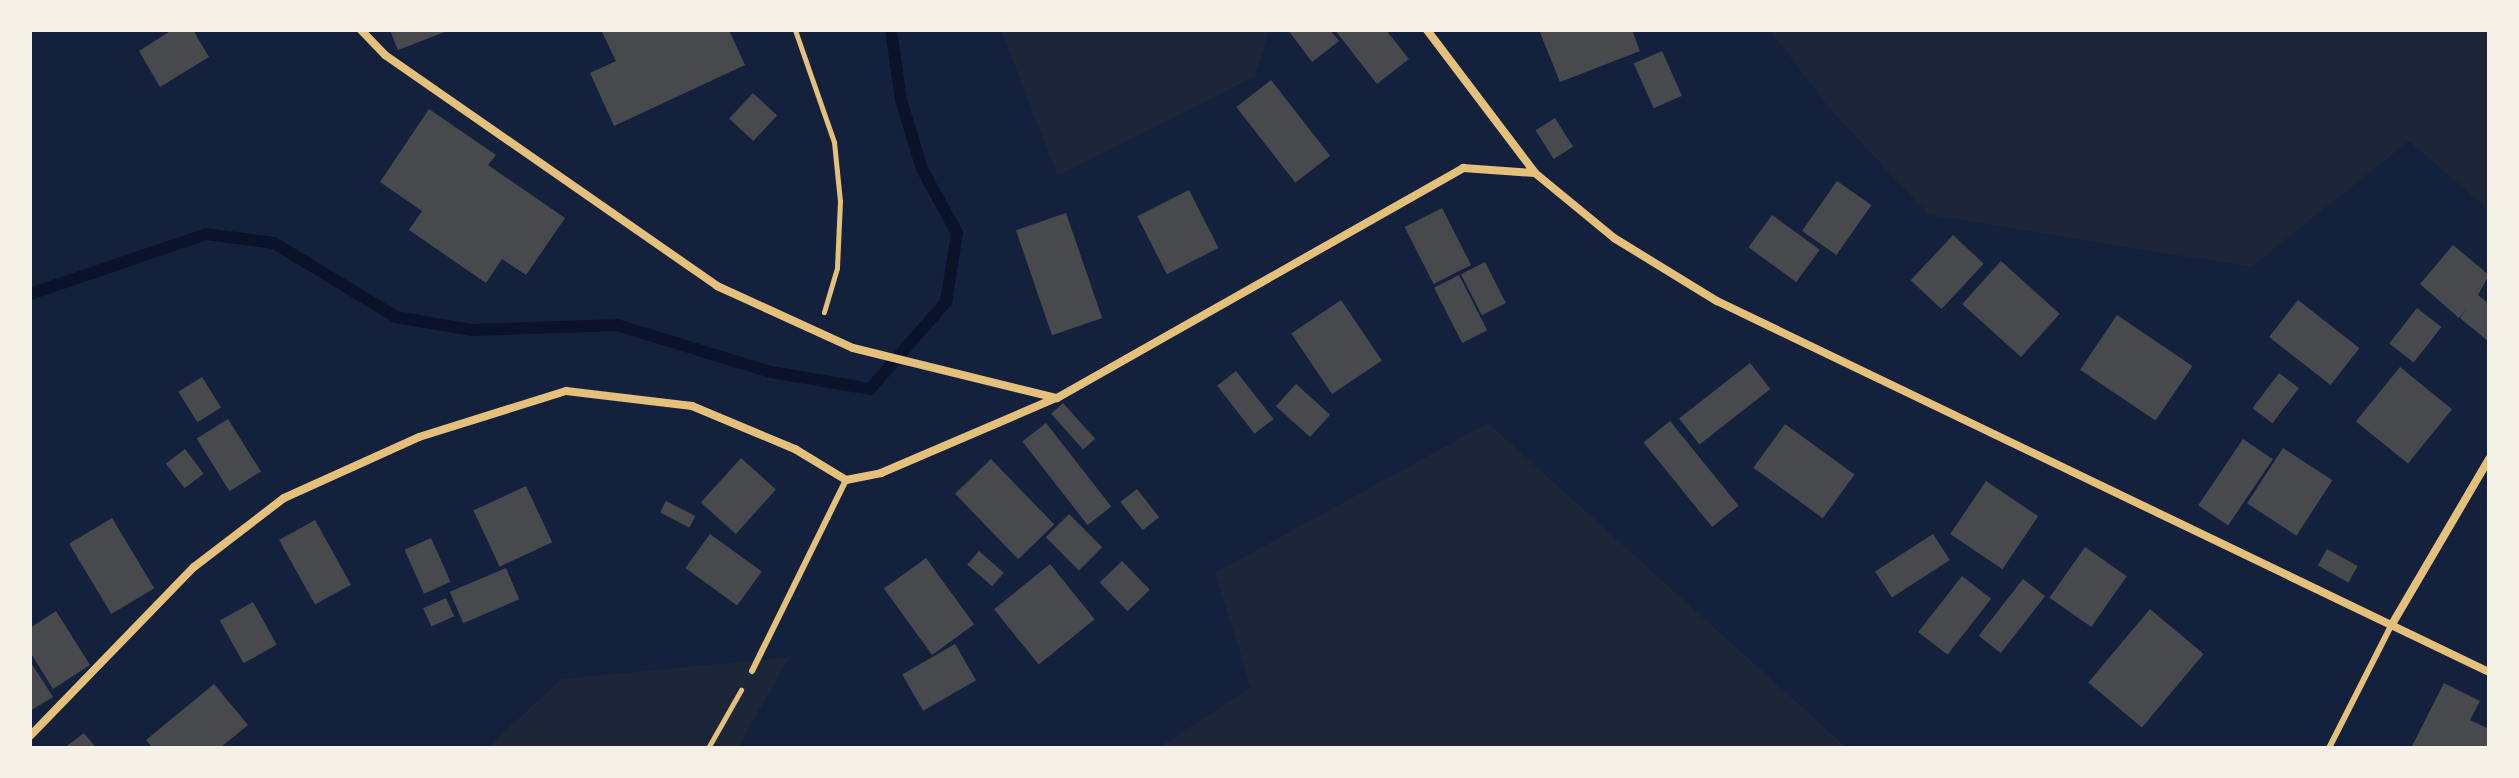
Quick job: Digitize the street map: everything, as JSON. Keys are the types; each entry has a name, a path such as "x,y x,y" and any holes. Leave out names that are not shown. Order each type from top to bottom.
{"street":[{"path":"361,30 385,55 717,286 853,348 1057,398"},
{"path":"1427,30 1535,173 1614,238 1809,350 2489,672"},
{"path":"30,736 194,567 284,498 419,437 566,391 692,406 795,449 846,480 881,473 1057,398 1463,168 1535,173"},
{"path":"2391,626 2489,459"}],"lane":[{"path":"752,671 846,480"},
{"path":"2329,748 2391,626"}],"path":[{"path":"795,30 834,142 840,201 837,268 818,333"},
{"path":"708,748 752,671"}],"shaded area":[{"path":"1001,30 1269,30 1255,76 1058,176"},
{"path":"1770,30 2489,30 2489,210 2409,141 2251,267 1929,215 1829,108"},
{"path":"1488,423 1847,748 1158,748 1251,687 1215,573"},
{"path":"790,657 737,748 487,748 561,679"}],"building":[{"path":"172,30 193,30 209,57 160,87 139,51"},
{"path":"390,30 450,30 398,50"},
{"path":"601,30 729,30 745,65 614,126 590,73 616,61"},
{"path":"1288,30 1330,30 1339,41 1312,62"},
{"path":"1335,30 1386,30 1409,59 1377,84"},
{"path":"1539,30 1632,30 1640,51 1560,82"},
{"path":"1662,51 1682,96 1654,108 1634,64"},
{"path":"1271,80 1330,156 1295,183 1236,107"},
{"path":"753,93 777,116 753,141 729,119"},
{"path":"429,109 496,155 488,165 565,218 526,275 502,259 486,283 409,230 422,211 380,182"},
{"path":"1555,118 1573,147 1554,159 1535,130"},
{"path":"1837,181 1871,205 1836,255 1802,231"},
{"path":"1189,190 1219,248 1167,274 1137,216"},
{"path":"1442,208 1471,265 1434,284 1405,227"},
{"path":"1066,213 1102,318 1052,335 1016,230"},
{"path":"1772,215 1820,250 1796,282 1748,247"},
{"path":"1953,235 1984,264 1941,309 1911,280"},
{"path":"2453,245 2489,275 2478,295 2489,304 2489,342 2460,318 2466,309 2459,318 2420,284"},
{"path":"2001,261 2060,314 2021,357 1962,304"},
{"path":"1485,262 1506,303 1482,315 1461,274"},
{"path":"1459,275 1487,330 1462,343 1434,288"},
{"path":"1341,300 1382,361 1332,394 1291,334"},
{"path":"2298,300 2359,348 2331,385 2269,337"},
{"path":"2417,308 2441,327 2414,363 2389,343"},
{"path":"2117,315 2192,366 2156,421 2080,370"},
{"path":"1750,363 1770,389 1699,444 1679,418"},
{"path":"2400,367 2452,409 2408,464 2356,421"},
{"path":"1236,371 1274,419 1255,434 1217,386"},
{"path":"2279,373 2299,388 2272,423 2253,408"},
{"path":"202,377 221,408 197,422 178,392"},
{"path":"1296,384 1330,415 1310,437 1276,406"},
{"path":"1063,403 1095,439 1083,449 1051,414"},
{"path":"228,419 261,472 229,491 197,439"},
{"path":"1670,421 1739,506 1712,527 1644,442"},
{"path":"1046,423 1111,507 1088,525 1022,441"},
{"path":"1785,424 1855,475 1823,518 1753,468"},
{"path":"2243,439 2273,459 2228,525 2198,505"},
{"path":"2283,448 2332,480 2297,535 2247,503"},
{"path":"185,449 204,474 184,488 166,463"},
{"path":"741,458 776,489 736,534 701,503"},
{"path":"991,459 1054,524 1018,559 955,494"},
{"path":"1986,481 2038,516 2002,569 1950,534"},
{"path":"526,486 552,542 500,567 473,511"},
{"path":"1137,489 1159,517 1143,530 1120,502"},
{"path":"666,501 695,516 690,528 660,513"},
{"path":"1069,514 1102,547 1079,571 1046,537"},
{"path":"112,518 154,588 111,614 69,544"},
{"path":"315,520 351,585 315,605 279,540"},
{"path":"710,534 762,572 737,606 685,568"},
{"path":"1933,534 1950,560 1892,598 1875,572"},
{"path":"431,538 451,582 424,594 405,550"},
{"path":"2085,547 2127,576 2091,627 2049,598"},
{"path":"2327,549 2358,566 2348,583 2318,566"},
{"path":"979,551 1004,573 992,586 967,565"},
{"path":"926,558 974,624 932,655 884,589"},
{"path":"1122,561 1150,590 1127,611 1100,583"},
{"path":"1050,564 1095,619 1039,664 994,609"},
{"path":"506,568 519,599 463,623 450,592"},
{"path":"1962,576 1991,599 1947,655 1918,632"},
{"path":"2023,579 2045,596 2001,653 1979,636"},
{"path":"446,598 454,616 431,626 423,608"},
{"path":"253,602 277,645 244,663 220,620"},
{"path":"2150,609 2204,654 2142,728 2088,683"},
{"path":"56,611 90,665 53,689 30,652 30,628"},
{"path":"955,644 976,680 923,711 902,674"},
{"path":"30,661 53,697 30,711"},
{"path":"2444,683 2480,701 2470,720 2489,729 2489,748 2411,748"},
{"path":"214,684 248,725 220,748 153,748 146,740"},
{"path":"84,733 96,748 64,748"}],"waterway":[{"path":"30,294 206,234 274,243 396,317 472,330 617,325 771,372 870,389 946,302 957,233 922,169 901,100 891,30"}]}
